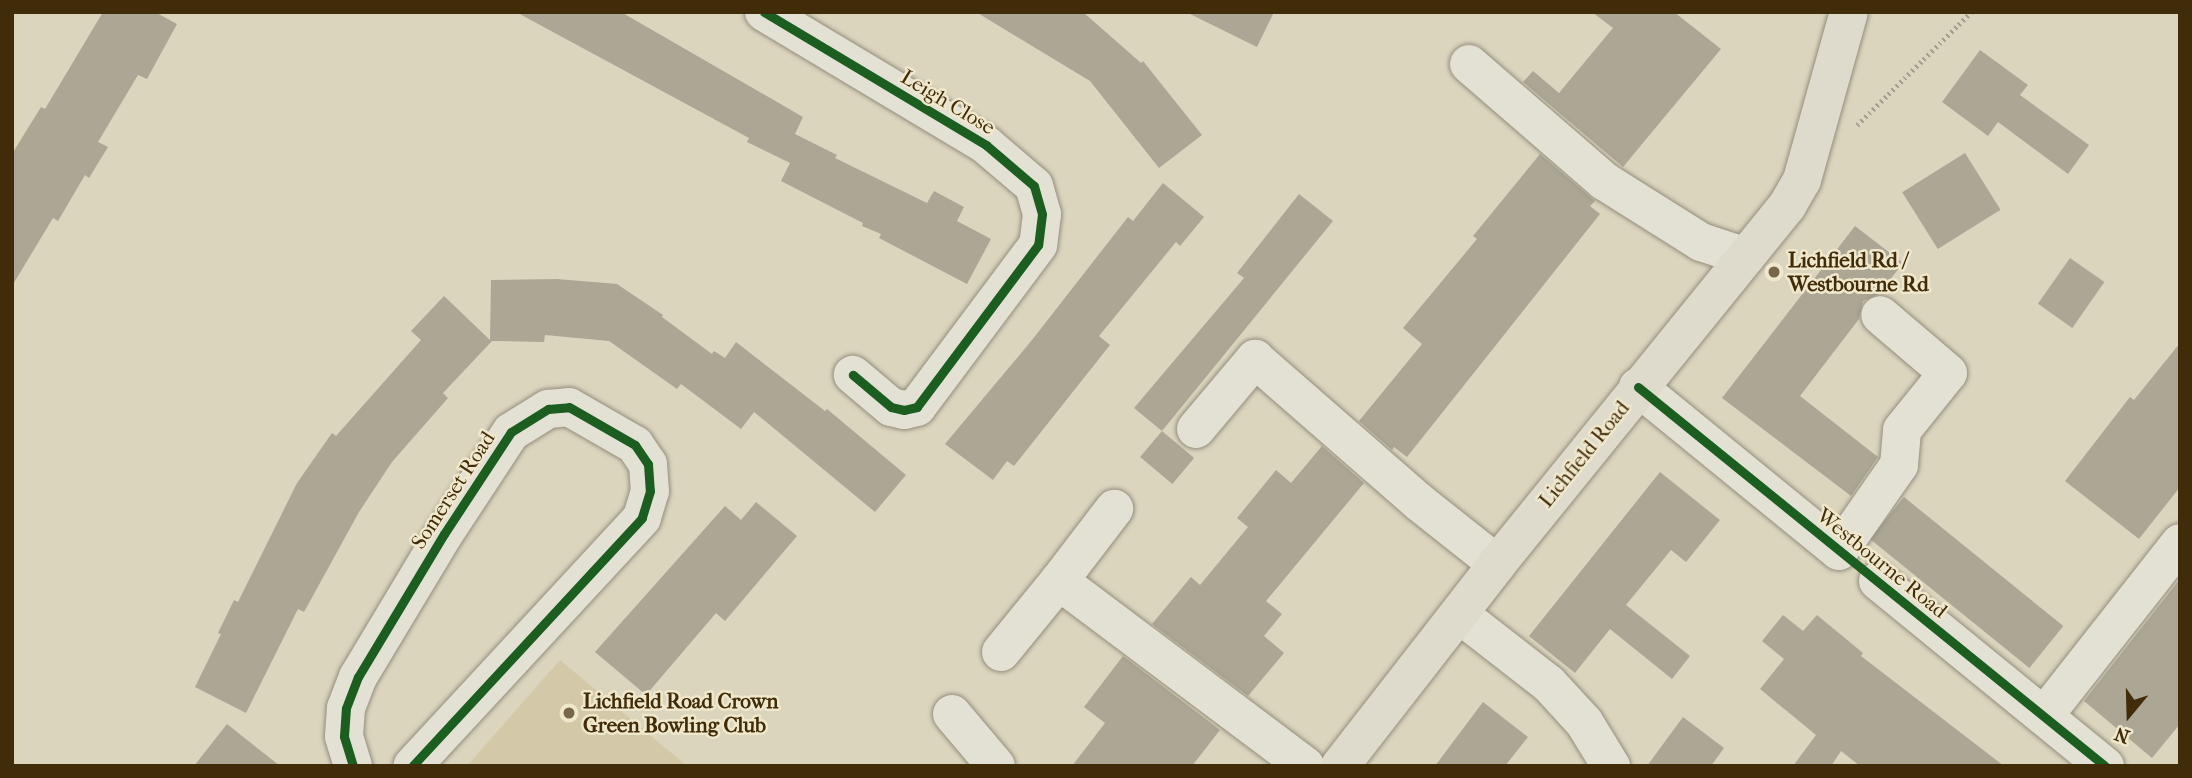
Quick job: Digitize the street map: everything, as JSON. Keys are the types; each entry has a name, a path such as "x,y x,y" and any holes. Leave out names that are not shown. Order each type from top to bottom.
{"highway":[{"name":"Lichfield Road","path":"1340,766 1638,387 1787,206 1802,180 1849,13"}],"street":[{"name":"Leigh Close","path":"764,12 986,145 1034,186 1042,214 1038,245 917,407 904,410 891,407 853,374"},
{"path":"1469,64 1604,181 1701,242 1745,257"},
{"name":"Westbourne Road","path":"1638,387 1839,551 1899,465 1902,430 1948,373 1880,315"},
{"path":"1196,429 1255,359 1420,503 1497,564"},
{"name":"Somerset Road","path":"353,766 344,736 346,708 365,665 444,534 511,432 548,409 569,407 635,445 642,454 648,464 650,491 642,518 412,766"},
{"path":"1001,652 1114,509"},
{"path":"2044,716 2180,543"},
{"path":"1059,581 1306,766"},
{"name":"Westbourne Road","path":"1878,581 2105,766"},
{"path":"1458,614 1549,684 1584,722 1611,766"},
{"path":"952,715 996,766"}],"path":[{"path":"1849,134 1970,12"}],"shaded area":[{"name":"Lichfield Road Crown Green Bowling Club","path":"560,660 687,766 467,766"}],"building":[{"path":"103,12 155,12 177,24 147,79 138,75 98,142 108,147 89,178 85,175 58,221 53,218 12,286 12,154 41,107 45,109"},
{"path":"516,12 621,12 803,117 795,134 837,155 835,158 927,203 934,191 964,207 957,221 991,239 967,284 879,238 881,234 862,226 863,223 781,181 790,163 747,142 749,138"},
{"path":"976,12 1083,12 1141,63 1143,61 1202,135 1159,168 1090,81"},
{"path":"1186,12 1274,12 1257,47"},
{"path":"1592,12 1674,12 1721,49 1623,167 1523,82 1533,71 1559,93 1613,28"},
{"path":"1980,50 2028,85 2020,95 2089,145 2068,174 1998,122 1988,136 1942,102"},
{"path":"1965,153 2001,210 1938,249 1902,192"},
{"path":"1540,154 1595,201 1590,206 1600,214 1407,457 1394,447 1392,450 1359,421 1422,344 1403,328 1477,239 1473,236"},
{"path":"1163,183 1204,217 1180,246 1176,242 1099,336 1110,345 1014,466 1007,461 993,480 945,444 1032,340 1128,217 1133,221"},
{"path":"1299,194 1333,221 1162,431 1134,408 1244,278 1237,273"},
{"path":"1855,226 1903,263 1879,294 1863,301 1859,319 1800,396 1878,457 1851,496 1722,398"},
{"path":"2070,258 2104,282 2072,328 2038,304"},
{"path":"557,279 617,284 663,315 662,317 712,354 714,351 725,358 736,342 825,411 827,409 906,475 875,512 754,412 741,429 681,384 677,389 609,341 545,335 544,342 492,341 443,393 448,398 392,462 359,512 304,612 298,609 246,713 195,687 234,600 238,602 297,483 332,433 336,436 421,340 411,331 444,296 490,340 491,280"},
{"path":"2180,343 2180,487 2139,539 2065,481 2130,397 2134,400"},
{"path":"1162,431 1194,458 1172,484 1140,457"},
{"path":"1322,446 1364,483 1266,601 1282,614 1264,636 1284,653 1248,696 1152,624 1191,577 1200,585 1248,527 1237,518 1276,470 1291,483"},
{"path":"1660,472 1720,520 1686,562 1671,550 1626,605 1690,656 1672,679 1610,629 1575,673 1529,636"},
{"path":"1904,497 2063,626 2029,668 1870,539"},
{"path":"756,502 797,536 725,621 716,613 646,695 595,652 725,506 741,520"},
{"path":"2180,579 2180,724 2152,758 2084,701"},
{"path":"1783,615 1803,631 1817,615 1863,653 1861,656 2004,766 1860,766 1841,751 1831,766 1793,766 1816,735 1760,689 1784,659 1762,641"},
{"path":"1123,656 1220,730 1192,766 1072,766 1105,723 1084,707"},
{"path":"1483,702 1528,737 1505,766 1435,766"},
{"path":"1683,717 1724,748 1711,766 1647,766"},
{"path":"227,724 280,766 194,766"}],"cycle path":[{"path":"764,12 986,145 1034,186 1042,214 1038,245 917,407 904,410 891,407 853,375"},
{"path":"1638,387 2105,766"},
{"path":"353,766 344,736 346,708 358,677 444,534 511,432 548,409 569,407 635,445 648,464 650,491 642,518 412,766"}],"place":[{"name":"Lichfield Rd / Westbourne Rd","path":"1774,272"},
{"name":"Lichfield Road Crown Green Bowling Club","path":"569,713"}]}
